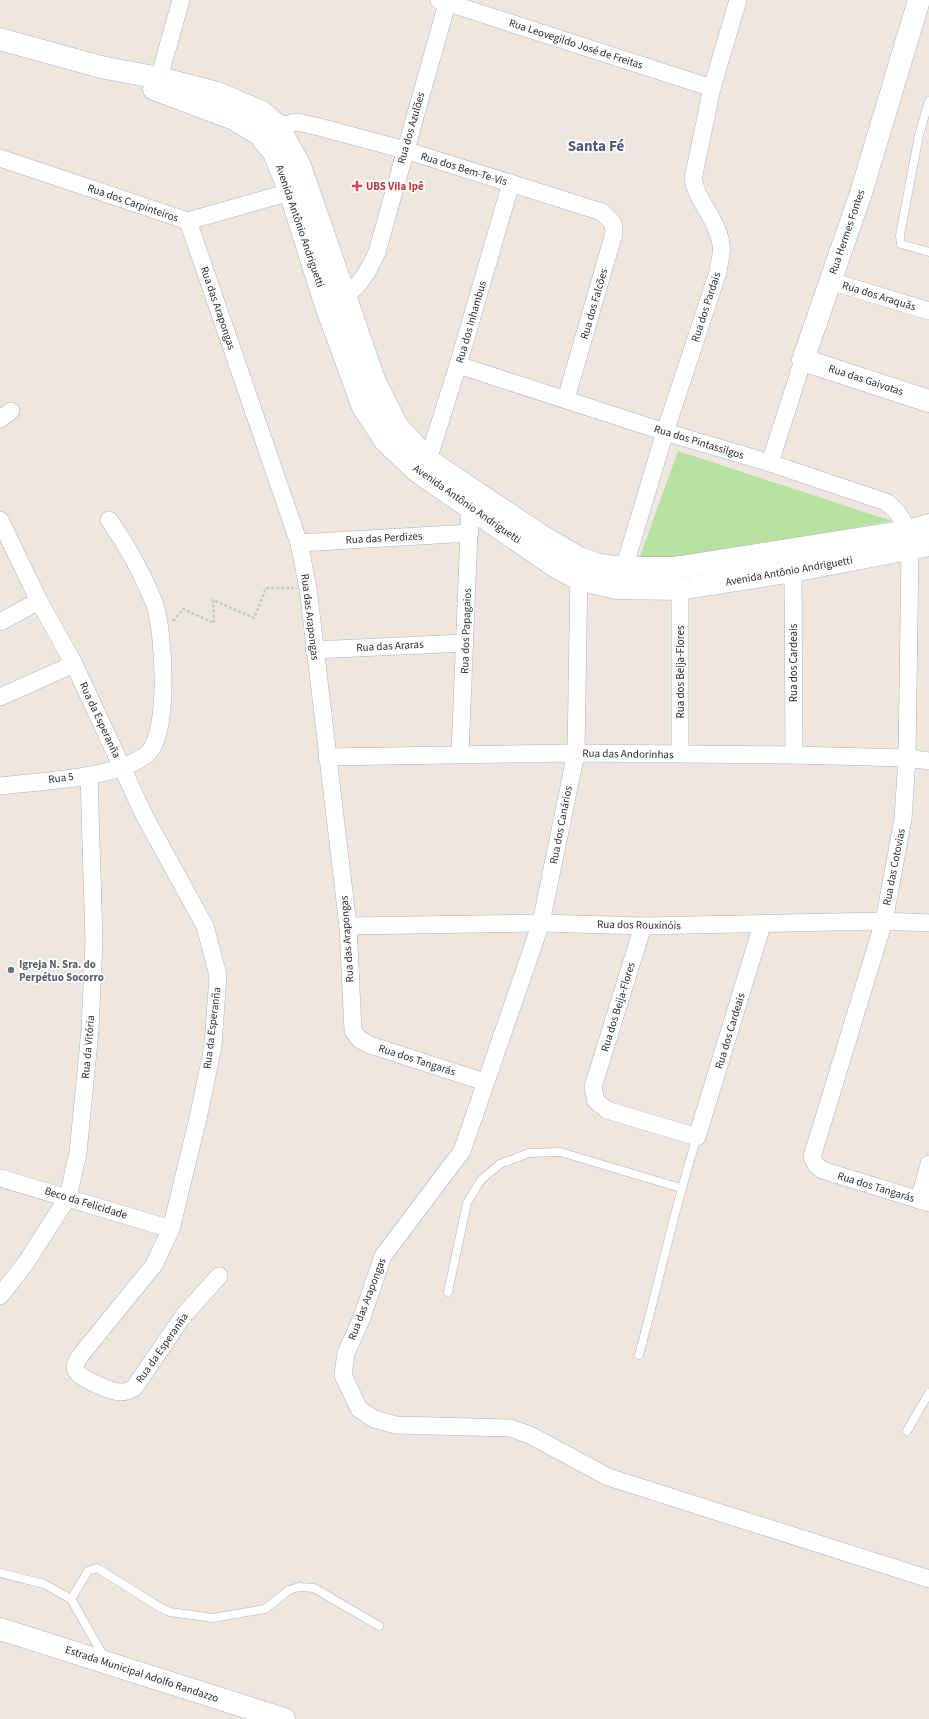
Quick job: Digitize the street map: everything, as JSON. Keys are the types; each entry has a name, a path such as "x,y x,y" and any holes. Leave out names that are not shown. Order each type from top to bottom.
{"street":[{"path":"159,78 181,0"},
{"name":"Rua dos Pardais","path":"624,568 665,432 718,272 722,244 714,223 695,190 693,179 712,88 738,0"},
{"name":"Rua Hermes Fontes","path":"770,463 803,360 861,193 919,0"},
{"name":"Rua Leovegildo José de Freitas","path":"445,1 712,88"},
{"name":"Rua dos Azulões","path":"326,306 346,297 367,274 377,252 445,1"},
{"name":"Avenida Antônio Andriguetti","path":"0,39 101,66 159,78 236,100 262,112 278,126 300,166 375,382 397,426 428,460 540,535 579,558 599,565 624,568 674,568 916,542"},
{"name":"Avenida Antônio Andriguetti","path":"101,66 141,84 234,119 260,134 274,153 290,192 326,306 363,407 386,442 418,472 553,565 578,580 617,588 680,590 793,571 916,542 929,525"},
{"name":"Rua dos Bem-Te-Vis","path":"278,126 297,122 405,150 602,212"},
{"name":"Rua dos Carpinteiros","path":"0,158 188,221 290,192"},
{"name":"Rua dos Inhambus","path":"428,460 458,366 511,183"},
{"name":"Rua dos Falcões","path":"566,399 614,233 613,223 602,212"},
{"name":"Rua das Arapongas","path":"188,221 300,543 308,588 314,650 348,926 353,1031"},
{"name":"Rua dos Araquãs","path":"830,281 929,311"},
{"name":"Rua das Gaivotas","path":"803,360 929,401"},
{"name":"Rua dos Pintassilgos","path":"458,366 566,399 665,432 770,463 886,502 898,513 916,542"},
{"name":"Rua dos Papagaios","path":"460,754 470,507"},
{"name":"Rua da Esperanña","path":"0,520 39,601 74,664 145,817 205,926 218,975 213,1046 199,1114 171,1229 154,1265 76,1364 76,1371 81,1376 109,1390 122,1392 134,1388 184,1315 219,1276"},
{"path":"109,520 125,542 154,603 162,636 162,706 158,736 148,754 134,763 122,768"},
{"name":"Rua das Perdizes","path":"300,543 470,533"},
{"name":"Rua das Cotovias","path":"822,1170 816,1165 812,1157 884,921 903,820 916,542"},
{"name":"Rua dos Canários","path":"485,1082 541,923 576,753 579,558"},
{"name":"Rua dos Cardeais","path":"793,571 794,755"},
{"name":"Rua dos Beija-Flores","path":"680,590 680,754"},
{"path":"0,622 39,601"},
{"name":"Rua das Araras","path":"314,650 465,643"},
{"path":"0,697 74,664"},
{"name":"Rua das Andorinhas","path":"327,757 576,753 794,755 907,758 929,761"},
{"name":"Rua 5","path":"0,786 89,775 122,768"},
{"name":"Rua da Vitória","path":"0,1296 25,1264 68,1197 78,1153 90,1030 94,942 89,775"},
{"name":"Rua dos Rouxinóis","path":"348,926 541,923 643,926 762,925 884,921 929,922"},
{"name":"Rua dos Cardeais","path":"697,1138 762,925"},
{"name":"Rua dos Beija-Flores","path":"643,926 593,1087 596,1101 607,1110 697,1138"},
{"name":"Rua dos Tangarás","path":"353,1031 359,1039 370,1045 485,1082"},
{"name":"Rua das Arapongas","path":"485,1082 462,1151 383,1256 361,1320 346,1353 343,1375 359,1410 374,1419 396,1425 510,1428 530,1435 608,1477 929,1579"},
{"path":"924,1202 929,1164"},
{"name":"Rua dos Tangarás","path":"822,1170 924,1202"},
{"name":"Beco da Felicidade","path":"0,1178 68,1197 171,1229"},
{"name":"Estrada Municipal Adolfo Randazzo","path":"0,1629 284,1719"}],"lane":[{"path":"929,101 919,135 900,235 901,244 929,252"},
{"path":"639,1354 666,1255 681,1188 697,1138"},
{"path":"448,1292 467,1203 481,1180 500,1164 529,1153 560,1152 681,1188"},
{"path":"907,1431 929,1393"},
{"path":"71,1599 88,1571 97,1568 160,1608 170,1612 214,1618 265,1609 289,1590 299,1587 314,1588 379,1626"},
{"path":"0,1573 44,1584 71,1599 107,1662"}],"path":[{"path":"162,636 183,609 214,623 213,600 254,618 266,588 308,588"}],"green space":[{"path":"678,451 892,521 662,562 639,559"}],"place":[{"name":"UBS Vila Ipê","path":"357,186"},
{"name":"Igreja N. Sra. do Perpétuo Socorro","path":"11,970"}],"district":[{"name":"Santa Fé","path":"596,146"}]}
